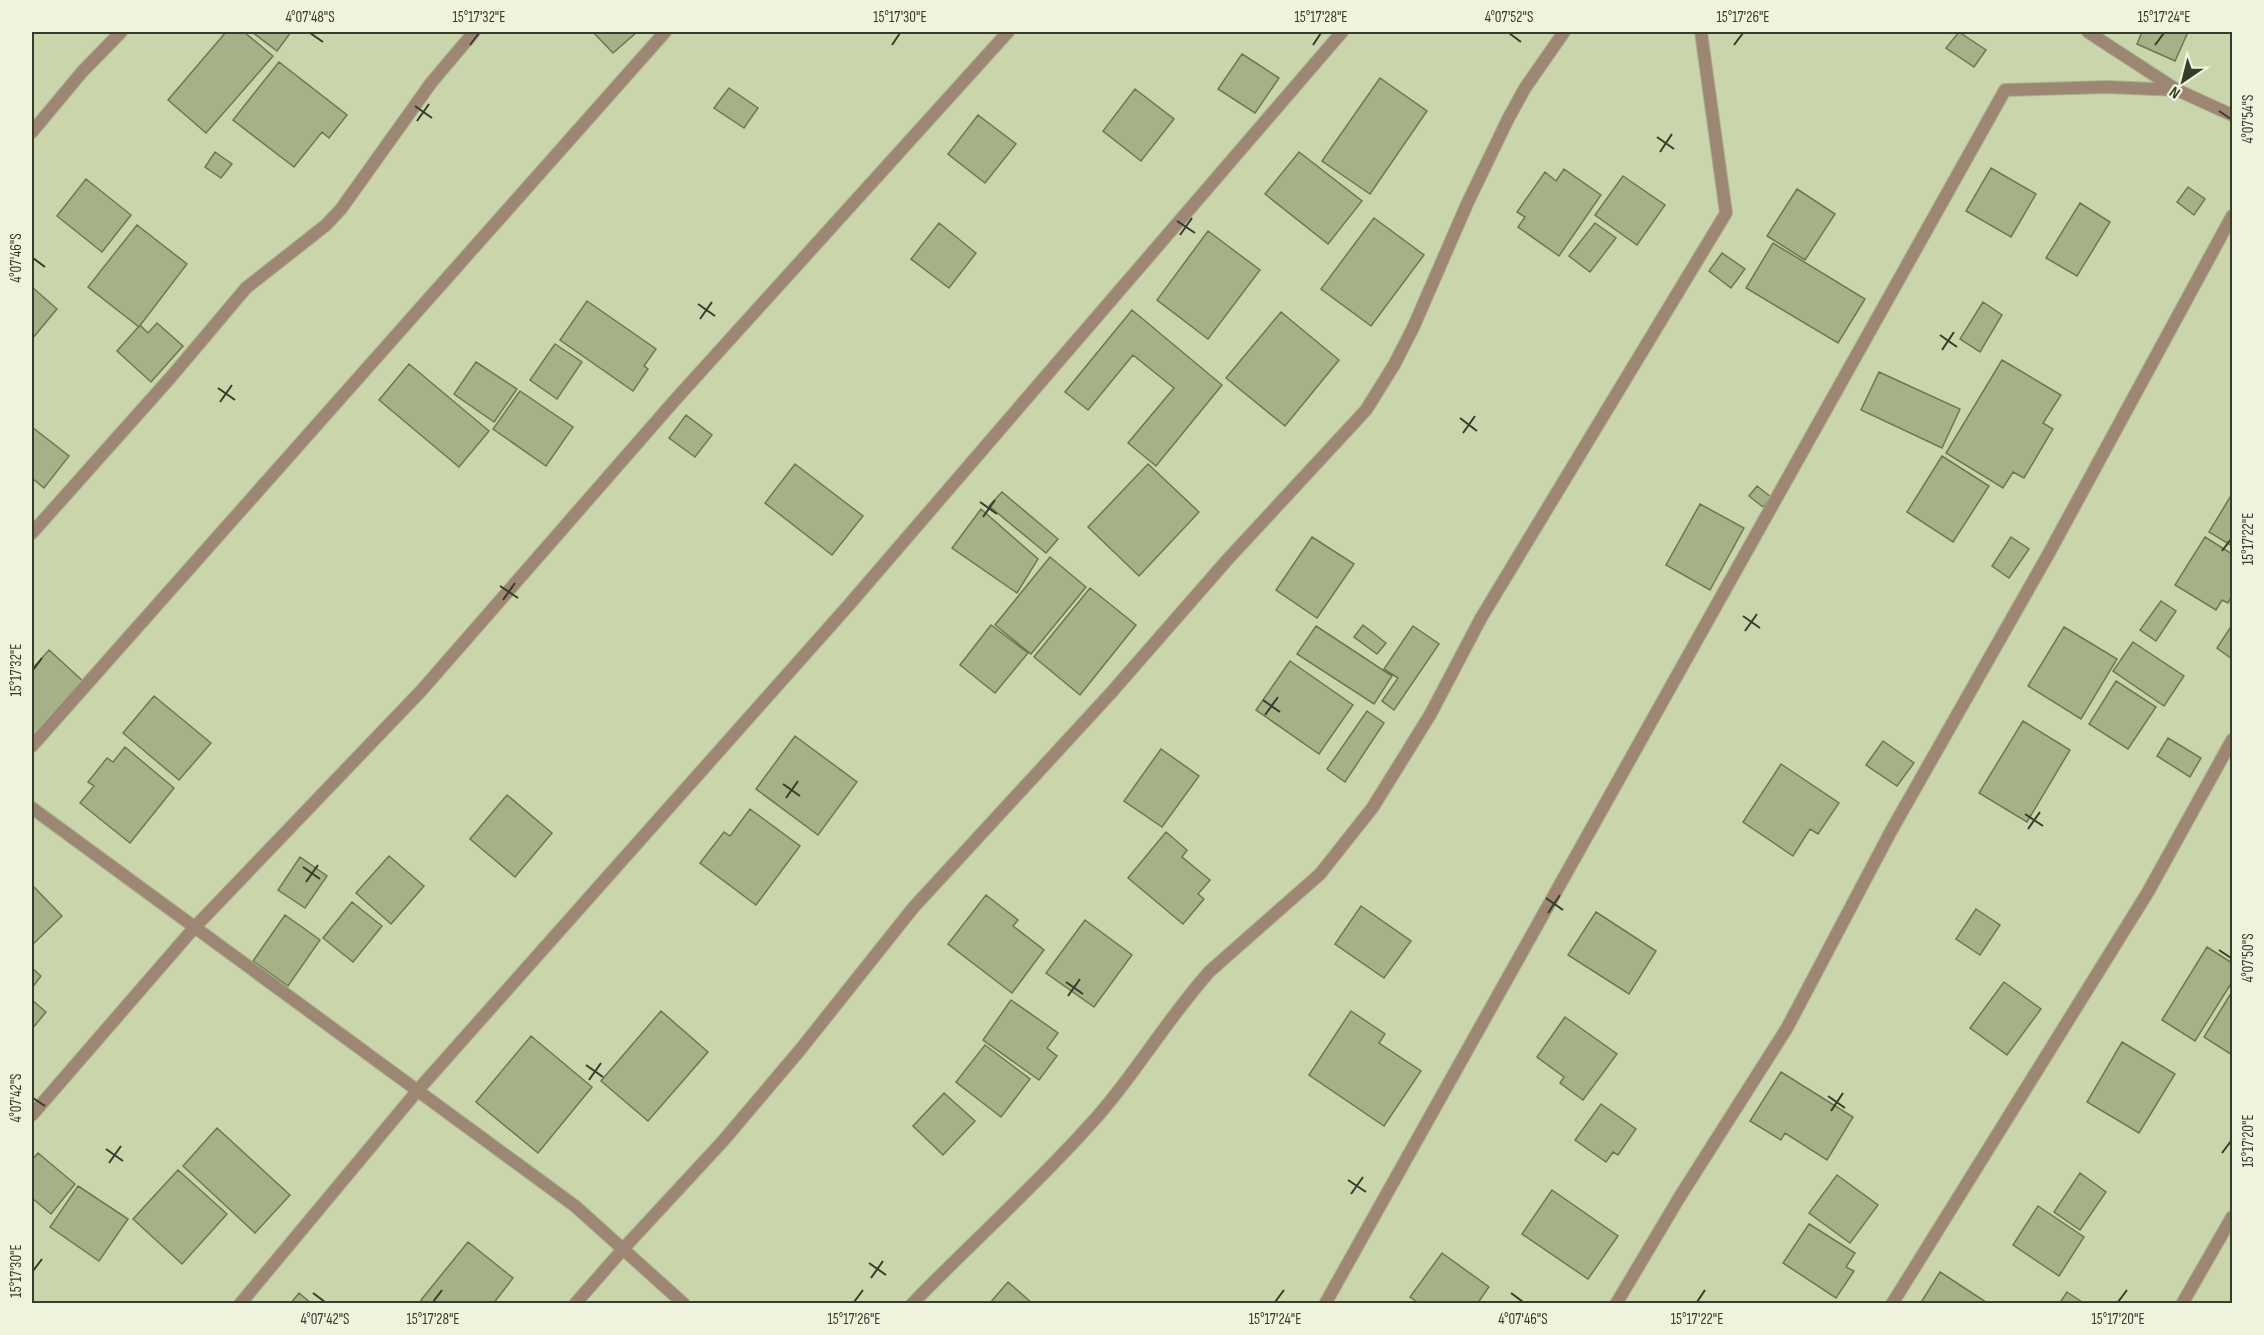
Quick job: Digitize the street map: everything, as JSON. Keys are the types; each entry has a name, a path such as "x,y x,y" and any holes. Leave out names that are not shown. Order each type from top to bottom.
{"street":[{"path":"32,132 82,72 121,32"},
{"path":"32,533 171,377 246,288 326,225 342,209 431,83 474,32"},
{"path":"32,746 665,32"},
{"path":"32,1115 194,928 421,691 675,400 1008,32"},
{"path":"240,1304 418,1090 856,597 1342,32"},
{"path":"575,1304 723,1141 800,1050 913,908 1110,694 1228,559 1366,410 1394,365 1413,328 1467,204 1508,119 1525,88 1564,32"},
{"path":"912,1304 1086,1130 1121,1089 1210,971 1320,874 1373,807 1430,715 1481,618 1726,213 1701,32"},
{"path":"2088,32 2176,90 2232,115"},
{"path":"1325,1304 2005,90 2107,87 2176,90"},
{"path":"1616,1304 1679,1198 1787,1028 1891,831 2049,553 2232,216"},
{"path":"1892,1304 2148,892 2232,740"},
{"path":"32,808 575,1206 684,1304"},
{"path":"2182,1304 2232,1217"}],"building":[{"path":"226,32 244,32 273,56 206,133 168,100"},
{"path":"252,32 291,32 277,51"},
{"path":"593,32 637,32 613,53"},
{"path":"1959,32 1986,50 1974,67 1946,48"},
{"path":"2142,32 2188,32 2175,61 2137,44"},
{"path":"1242,54 1279,78 1255,113 1218,89"},
{"path":"279,62 347,115 329,138 322,132 294,167 233,120"},
{"path":"1380,78 1427,111 1370,194 1322,161"},
{"path":"729,88 758,108 744,128 714,108"},
{"path":"1135,89 1174,119 1141,161 1103,131"},
{"path":"978,115 1016,144 985,183 948,154"},
{"path":"215,152 232,164 221,178 205,167"},
{"path":"1299,152 1362,201 1328,244 1265,194"},
{"path":"1991,168 2036,194 2011,237 1966,211"},
{"path":"1564,169 1601,195 1559,256 1518,227 1525,217 1517,212 1545,172 1556,181"},
{"path":"1623,176 1665,205 1637,245 1595,215"},
{"path":"86,179 131,215 102,252 57,216"},
{"path":"2188,187 2205,199 2194,215 2177,202"},
{"path":"1797,189 1835,214 1805,260 1767,236"},
{"path":"2080,203 2110,222 2077,276 2046,258"},
{"path":"1374,218 1424,255 1371,326 1321,289"},
{"path":"939,223 976,253 949,288 911,259"},
{"path":"1595,223 1616,238 1590,272 1569,256"},
{"path":"137,225 187,264 139,327 88,287"},
{"path":"1208,231 1260,270 1208,339 1157,300"},
{"path":"1773,243 1865,299 1838,343 1746,288"},
{"path":"1722,253 1745,269 1731,288 1709,271"},
{"path":"32,287 57,309 32,339"},
{"path":"587,301 656,349 644,366 648,369 633,391 560,340"},
{"path":"1983,302 2002,315 1980,352 1960,339"},
{"path":"1132,310 1222,385 1156,466 1128,443 1174,388 1133,355 1088,410 1065,392"},
{"path":"1281,312 1339,360 1285,426 1226,378"},
{"path":"157,323 183,346 151,382 117,351 140,325 148,333"},
{"path":"555,344 582,362 557,399 530,380"},
{"path":"2002,360 2061,395 2043,423 2053,429 2024,478 2013,472 2003,488 1946,453"},
{"path":"476,362 517,389 494,422 454,394"},
{"path":"409,364 489,431 459,467 379,400"},
{"path":"1879,372 1960,409 1942,448 1861,410"},
{"path":"520,391 573,427 546,466 493,429"},
{"path":"686,415 712,435 695,457 669,438"},
{"path":"32,427 69,456 44,488 32,478"},
{"path":"1942,456 1989,486 1953,542 1907,512"},
{"path":"795,464 863,516 832,555 765,503"},
{"path":"1148,464 1199,512 1139,576 1088,527"},
{"path":"1757,486 1771,497 1763,507 1749,496"},
{"path":"1002,492 1058,539 1046,553 989,506"},
{"path":"2232,494 2232,546 2209,532"},
{"path":"1700,504 1744,528 1710,590 1666,565"},
{"path":"981,509 1038,559 1017,593 952,548"},
{"path":"1312,537 1354,564 1317,618 1276,590"},
{"path":"2011,537 2029,549 2009,578 1992,566"},
{"path":"2205,537 2232,554 2232,595 2228,603 2222,600 2216,610 2175,585"},
{"path":"1050,557 1086,587 1031,654 995,625"},
{"path":"1090,588 1136,625 1080,695 1034,657"},
{"path":"2161,601 2176,611 2156,641 2140,630"},
{"path":"991,625 1028,653 995,693 960,665"},
{"path":"1363,625 1386,643 1377,654 1354,637"},
{"path":"2232,625 2232,659 2217,648"},
{"path":"1316,626 1392,676 1374,704 1297,654"},
{"path":"1413,626 1439,644 1394,710 1382,701 1398,678 1384,669"},
{"path":"2064,627 2117,659 2081,719 2028,686"},
{"path":"2133,642 2184,676 2164,706 2113,671"},
{"path":"49,650 85,683 32,741 32,669"},
{"path":"1290,661 1353,705 1319,754 1256,710"},
{"path":"2116,681 2156,707 2128,749 2089,724"},
{"path":"154,696 211,743 179,780 123,733"},
{"path":"1367,711 1384,723 1345,782 1327,769"},
{"path":"2023,721 2070,750 2027,822 1979,793"},
{"path":"795,736 857,782 818,835 756,789"},
{"path":"2168,738 2201,758 2190,777 2157,756"},
{"path":"1883,741 1914,763 1897,786 1866,765"},
{"path":"125,747 174,788 130,843 80,803 94,786 88,782 107,758 113,762"},
{"path":"1161,749 1199,776 1162,827 1124,801"},
{"path":"1781,764 1839,803 1818,834 1810,829 1793,856 1743,822"},
{"path":"507,795 552,833 515,877 470,839"},
{"path":"750,809 800,846 756,905 700,863 724,832 730,836"},
{"path":"1166,832 1187,850 1182,857 1210,880 1198,894 1204,899 1183,924 1128,878"},
{"path":"389,856 424,886 391,924 356,893"},
{"path":"300,857 327,876 305,908 278,890"},
{"path":"32,885 62,916 32,945"},
{"path":"986,895 1018,920 1013,926 1044,950 1012,993 948,944"},
{"path":"352,902 382,926 353,962 323,938"},
{"path":"1361,906 1411,941 1384,978 1335,944"},
{"path":"1976,909 2000,925 1980,955 1956,939"},
{"path":"1596,912 1656,951 1629,994 1568,955"},
{"path":"285,915 320,940 288,986 253,961"},
{"path":"1085,920 1132,955 1094,1007 1046,973"},
{"path":"2207,947 2232,963 2232,982 2195,1041 2162,1020"},
{"path":"32,968 41,976 32,988"},
{"path":"2004,982 2041,1009 2007,1055 1970,1028"},
{"path":"2230,995 2232,997 2232,1055 2204,1037"},
{"path":"32,1000 46,1012 32,1029"},
{"path":"1011,1000 1058,1033 1047,1048 1057,1056 1039,1080 983,1040"},
{"path":"661,1011 708,1052 648,1121 601,1081"},
{"path":"1351,1011 1385,1034 1379,1043 1421,1071 1384,1126 1309,1075"},
{"path":"1565,1017 1617,1054 1583,1100 1560,1083 1564,1077 1537,1057"},
{"path":"531,1036 592,1087 538,1153 476,1102"},
{"path":"2122,1042 2175,1074 2139,1133 2087,1102"},
{"path":"985,1045 1030,1079 1001,1117 956,1082"},
{"path":"1781,1072 1853,1117 1827,1160 1785,1133 1781,1140 1750,1121"},
{"path":"944,1093 975,1121 943,1155 913,1126"},
{"path":"1601,1104 1636,1129 1618,1155 1613,1152 1606,1162 1575,1140"},
{"path":"217,1128 290,1195 255,1233 183,1166"},
{"path":"38,1153 75,1184 51,1214 32,1198 32,1160"},
{"path":"178,1170 227,1214 182,1264 133,1219"},
{"path":"2080,1173 2106,1192 2080,1230 2054,1212"},
{"path":"1837,1175 1878,1205 1850,1243 1809,1213"},
{"path":"78,1186 128,1219 99,1261 50,1227"},
{"path":"1552,1190 1618,1236 1588,1279 1522,1234"},
{"path":"2038,1206 2084,1237 2059,1276 2013,1245"},
{"path":"1809,1224 1855,1253 1846,1267 1854,1271 1836,1298 1783,1263"},
{"path":"468,1242 513,1278 493,1304 425,1304 421,1300"},
{"path":"1442,1253 1489,1287 1477,1304 1420,1304 1410,1297"},
{"path":"1940,1272 1989,1304 1920,1304"},
{"path":"1008,1282 1033,1304 989,1304"},
{"path":"2067,1292 2085,1304 2059,1304"},
{"path":"299,1293 312,1304 290,1304"}]}
